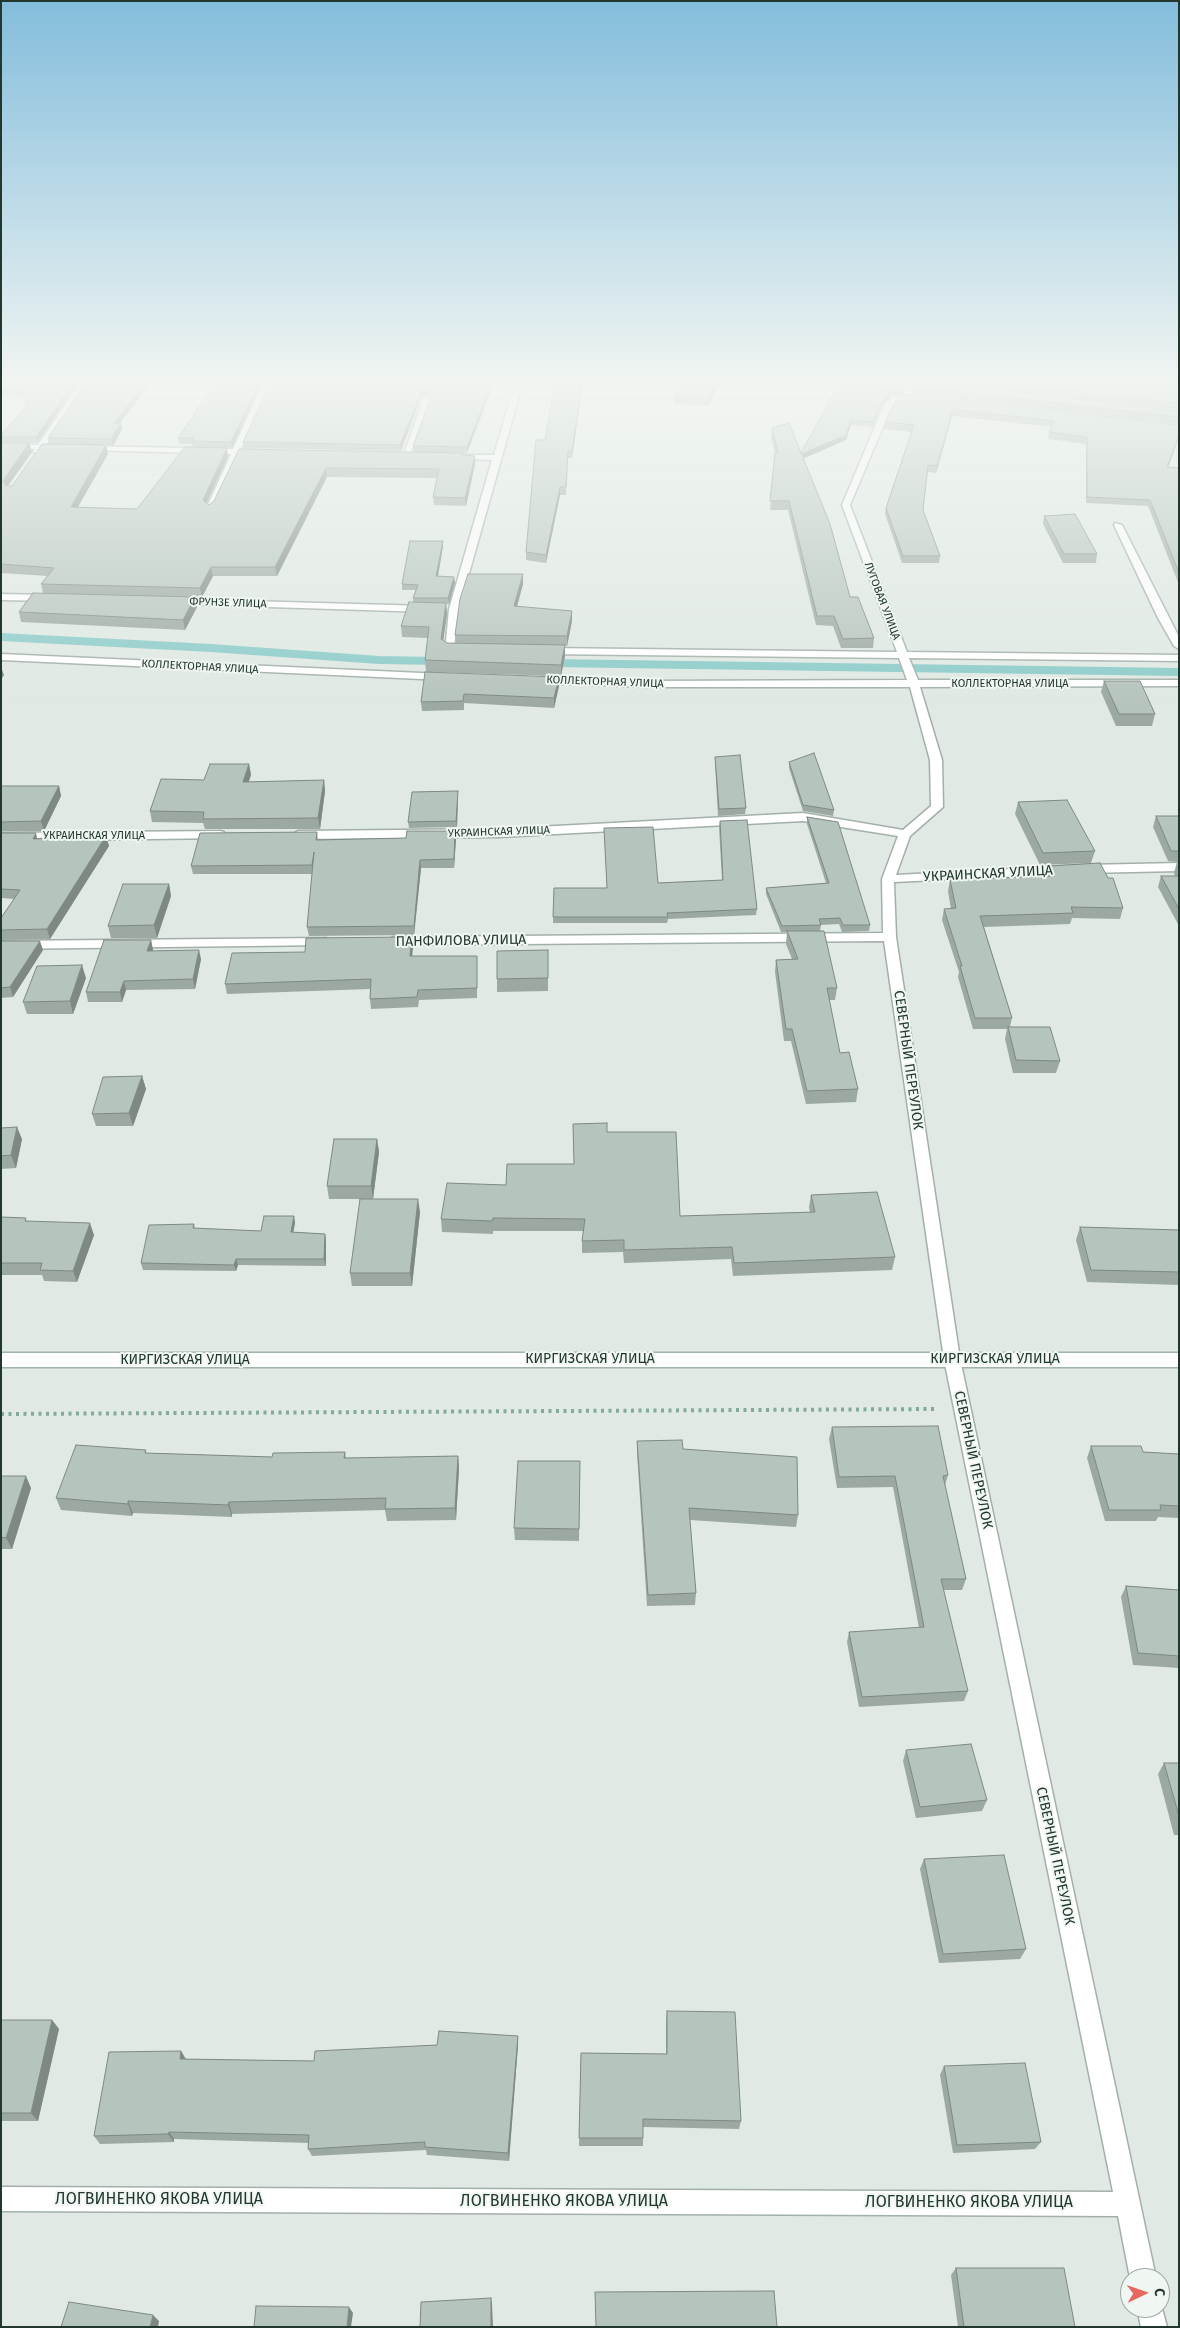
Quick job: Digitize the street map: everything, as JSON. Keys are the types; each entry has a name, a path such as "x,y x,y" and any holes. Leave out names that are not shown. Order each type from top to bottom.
{"street":[{"path":"210,508 218,491"},
{"path":"468,650 449,650 444,609 487,491"},
{"name":"ЛУГОВАЯ УЛИЦА","path":"852,491 846,505 902,654"},
{"path":"1118,524 1179,646"},
{"path":"1,597 60,599"},
{"name":"ФРУНЗЕ УЛИЦА","path":"169,602 444,609"},
{"path":"538,651 1179,658"},
{"name":"СЕВЕРНЫЙ ПЕРЕУЛОК","path":"902,654 914,684 936,760 937,807 905,834 888,879 890,937 952,1359 1141,2268"},
{"name":"КОЛЛЕКТОРНАЯ УЛИЦА","path":"1,657 454,677"},
{"name":"КОЛЛЕКТОРНАЯ УЛИЦА","path":"532,680 649,684 1179,683"},
{"name":"УКРАИНСКАЯ УЛИЦА","path":"290,835 499,833 803,817 905,834"},
{"name":"УКРАИНСКАЯ УЛИЦА","path":"1,837 230,835"},
{"name":"УКРАИНСКАЯ УЛИЦА","path":"888,879 1085,869 1179,867"},
{"name":"ПАНФИЛОВА УЛИЦА","path":"381,942 890,937"},
{"path":"1,945 341,942"},
{"name":"КИРГИЗСКАЯ УЛИЦА","path":"1,1360 1179,1360"},
{"name":"ЛОГВИНЕНКО ЯКОВА УЛИЦА","path":"1,2199 1126,2204"}],"path":[{"path":"1,1414 963,1409"}],"building":[{"path":"1,491 80,491 71,507 137,509 151,491 207,491 203,500 209,505 214,501 219,491 314,491 275,567 211,567 200,588 41,584 54,568 1,564"},
{"path":"434,491 467,491 465,498 433,497"},
{"path":"531,491 559,491 546,555 526,552"},
{"path":"771,491 816,491 830,524 850,597 858,597 874,638 843,639 834,616 817,616 789,501 770,501"},
{"path":"892,491 925,491 923,510 940,556 903,556 886,508"},
{"path":"1087,491 1179,491 1179,573 1150,500 1087,497"},
{"path":"1075,514 1097,554 1064,554 1044,516"},
{"path":"410,541 443,541 436,576 454,577 448,598 413,598 418,585 402,584"},
{"path":"468,574 523,574 514,606 572,611 567,636 455,635 460,599"},
{"path":"33,593 195,597 183,620 19,612"},
{"path":"409,602 446,603 441,639 447,643 565,645 561,665 425,660 429,627 401,626"},
{"path":"425,672 559,677 554,698 464,694 463,701 421,702"},
{"path":"1104,681 1140,681 1155,714 1119,714"},
{"path":"814,753 834,810 803,805 789,762"},
{"path":"740,755 746,808 719,809 715,757"},
{"path":"210,764 249,764 243,782 324,780 318,818 203,819 204,812 150,811 161,779 204,780"},
{"path":"1,786 59,786 41,821 1,822"},
{"path":"458,791 456,821 408,822 412,792"},
{"path":"1067,800 1095,851 1043,853 1018,802"},
{"path":"1156,816 1179,816 1179,851 1171,851"},
{"path":"807,817 838,822 870,925 843,925 840,918 819,919 821,925 782,926 766,888 829,883"},
{"path":"747,820 757,909 667,913 668,917 553,917 554,888 607,888 604,828 653,827 658,883 723,880 720,821"},
{"path":"407,831 455,831 454,859 420,860 414,926 307,927 314,852 312,865 191,866 200,833 317,832 316,840 406,838"},
{"path":"1,833 36,833 33,839 106,836 47,929 1,930 1,918 20,890 1,889"},
{"path":"1100,863 1108,878 1113,878 1123,908 1071,907 1073,913 980,916 1012,1018 975,1018 960,966 962,966 944,909 956,908 950,880 1054,876 1049,866"},
{"path":"1161,876 1179,876 1179,909"},
{"path":"123,884 169,884 154,925 108,926"},
{"path":"787,931 824,931 837,988 827,988 840,1053 849,1052 858,1089 807,1091 792,1029 786,1029 776,960 798,959"},
{"path":"412,937 410,956 477,956 477,988 418,990 417,997 370,999 371,979 225,984 232,953 305,952 306,938"},
{"path":"104,940 151,940 147,951 199,950 193,979 124,981 120,992 86,992"},
{"path":"1,941 40,941 10,987 1,988"},
{"path":"548,950 548,978 497,979 497,951"},
{"path":"82,965 70,1001 23,1002 37,966"},
{"path":"1008,1027 1050,1027 1060,1061 1016,1060"},
{"path":"142,1076 129,1113 92,1114 103,1077"},
{"path":"607,1123 607,1132 676,1132 680,1216 815,1212 811,1195 877,1192 895,1257 734,1263 732,1247 624,1250 624,1240 582,1241 585,1219 493,1218 492,1221 441,1219 447,1183 506,1185 507,1164 574,1164 573,1124"},
{"path":"17,1127 11,1155 1,1156 1,1128"},
{"path":"334,1139 377,1139 371,1186 327,1186"},
{"path":"360,1199 418,1199 410,1273 350,1273"},
{"path":"264,1216 294,1216 291,1232 325,1234 324,1259 236,1259 234,1265 141,1263 149,1225 194,1224 193,1228 261,1231"},
{"path":"1,1217 26,1218 25,1221 90,1223 73,1271 40,1270 42,1263 1,1263"},
{"path":"1080,1227 1179,1230 1179,1272 1091,1270"},
{"path":"938,1426 948,1475 943,1476 966,1579 941,1579 968,1691 862,1697 849,1632 924,1627 895,1476 839,1477 832,1427"},
{"path":"682,1440 683,1449 797,1457 798,1515 689,1508 696,1593 648,1595 637,1441"},
{"path":"76,1445 146,1450 145,1453 272,1457 273,1453 345,1452 344,1458 458,1456 455,1508 385,1509 386,1498 229,1502 228,1505 128,1501 128,1504 56,1498"},
{"path":"1091,1446 1141,1446 1143,1452 1179,1454 1179,1506 1160,1505 1161,1510 1109,1510"},
{"path":"518,1461 580,1461 579,1529 514,1528"},
{"path":"1,1476 26,1476 6,1538 1,1537"},
{"path":"1126,1586 1179,1590 1179,1656 1138,1653"},
{"path":"971,1744 987,1800 920,1807 906,1750"},
{"path":"1164,1763 1179,1763 1179,1816"},
{"path":"1004,1855 1026,1949 943,1954 924,1859"},
{"path":"667,2011 735,2012 741,2121 643,2119 643,2138 579,2138 581,2053 667,2054"},
{"path":"1,2020 52,2020 31,2113 1,2113"},
{"path":"439,2031 518,2036 508,2153 425,2147 425,2142 308,2149 309,2135 169,2132 168,2134 94,2136 109,2052 181,2051 180,2059 314,2061 315,2051 437,2045"},
{"path":"1025,2063 1041,2142 957,2145 944,2066"},
{"path":"956,2268 1064,2268 1075,2327 964,2327"},
{"path":"774,2291 777,2327 596,2327 595,2292"},
{"path":"491,2298 491,2327 420,2327 421,2302"},
{"path":"69,2302 153,2315 150,2327 61,2327"},
{"path":"256,2306 349,2307 347,2327 254,2327"}],"waterway":[{"path":"1,637 211,648 379,660 439,661"},
{"path":"550,663 1179,672"}]}
